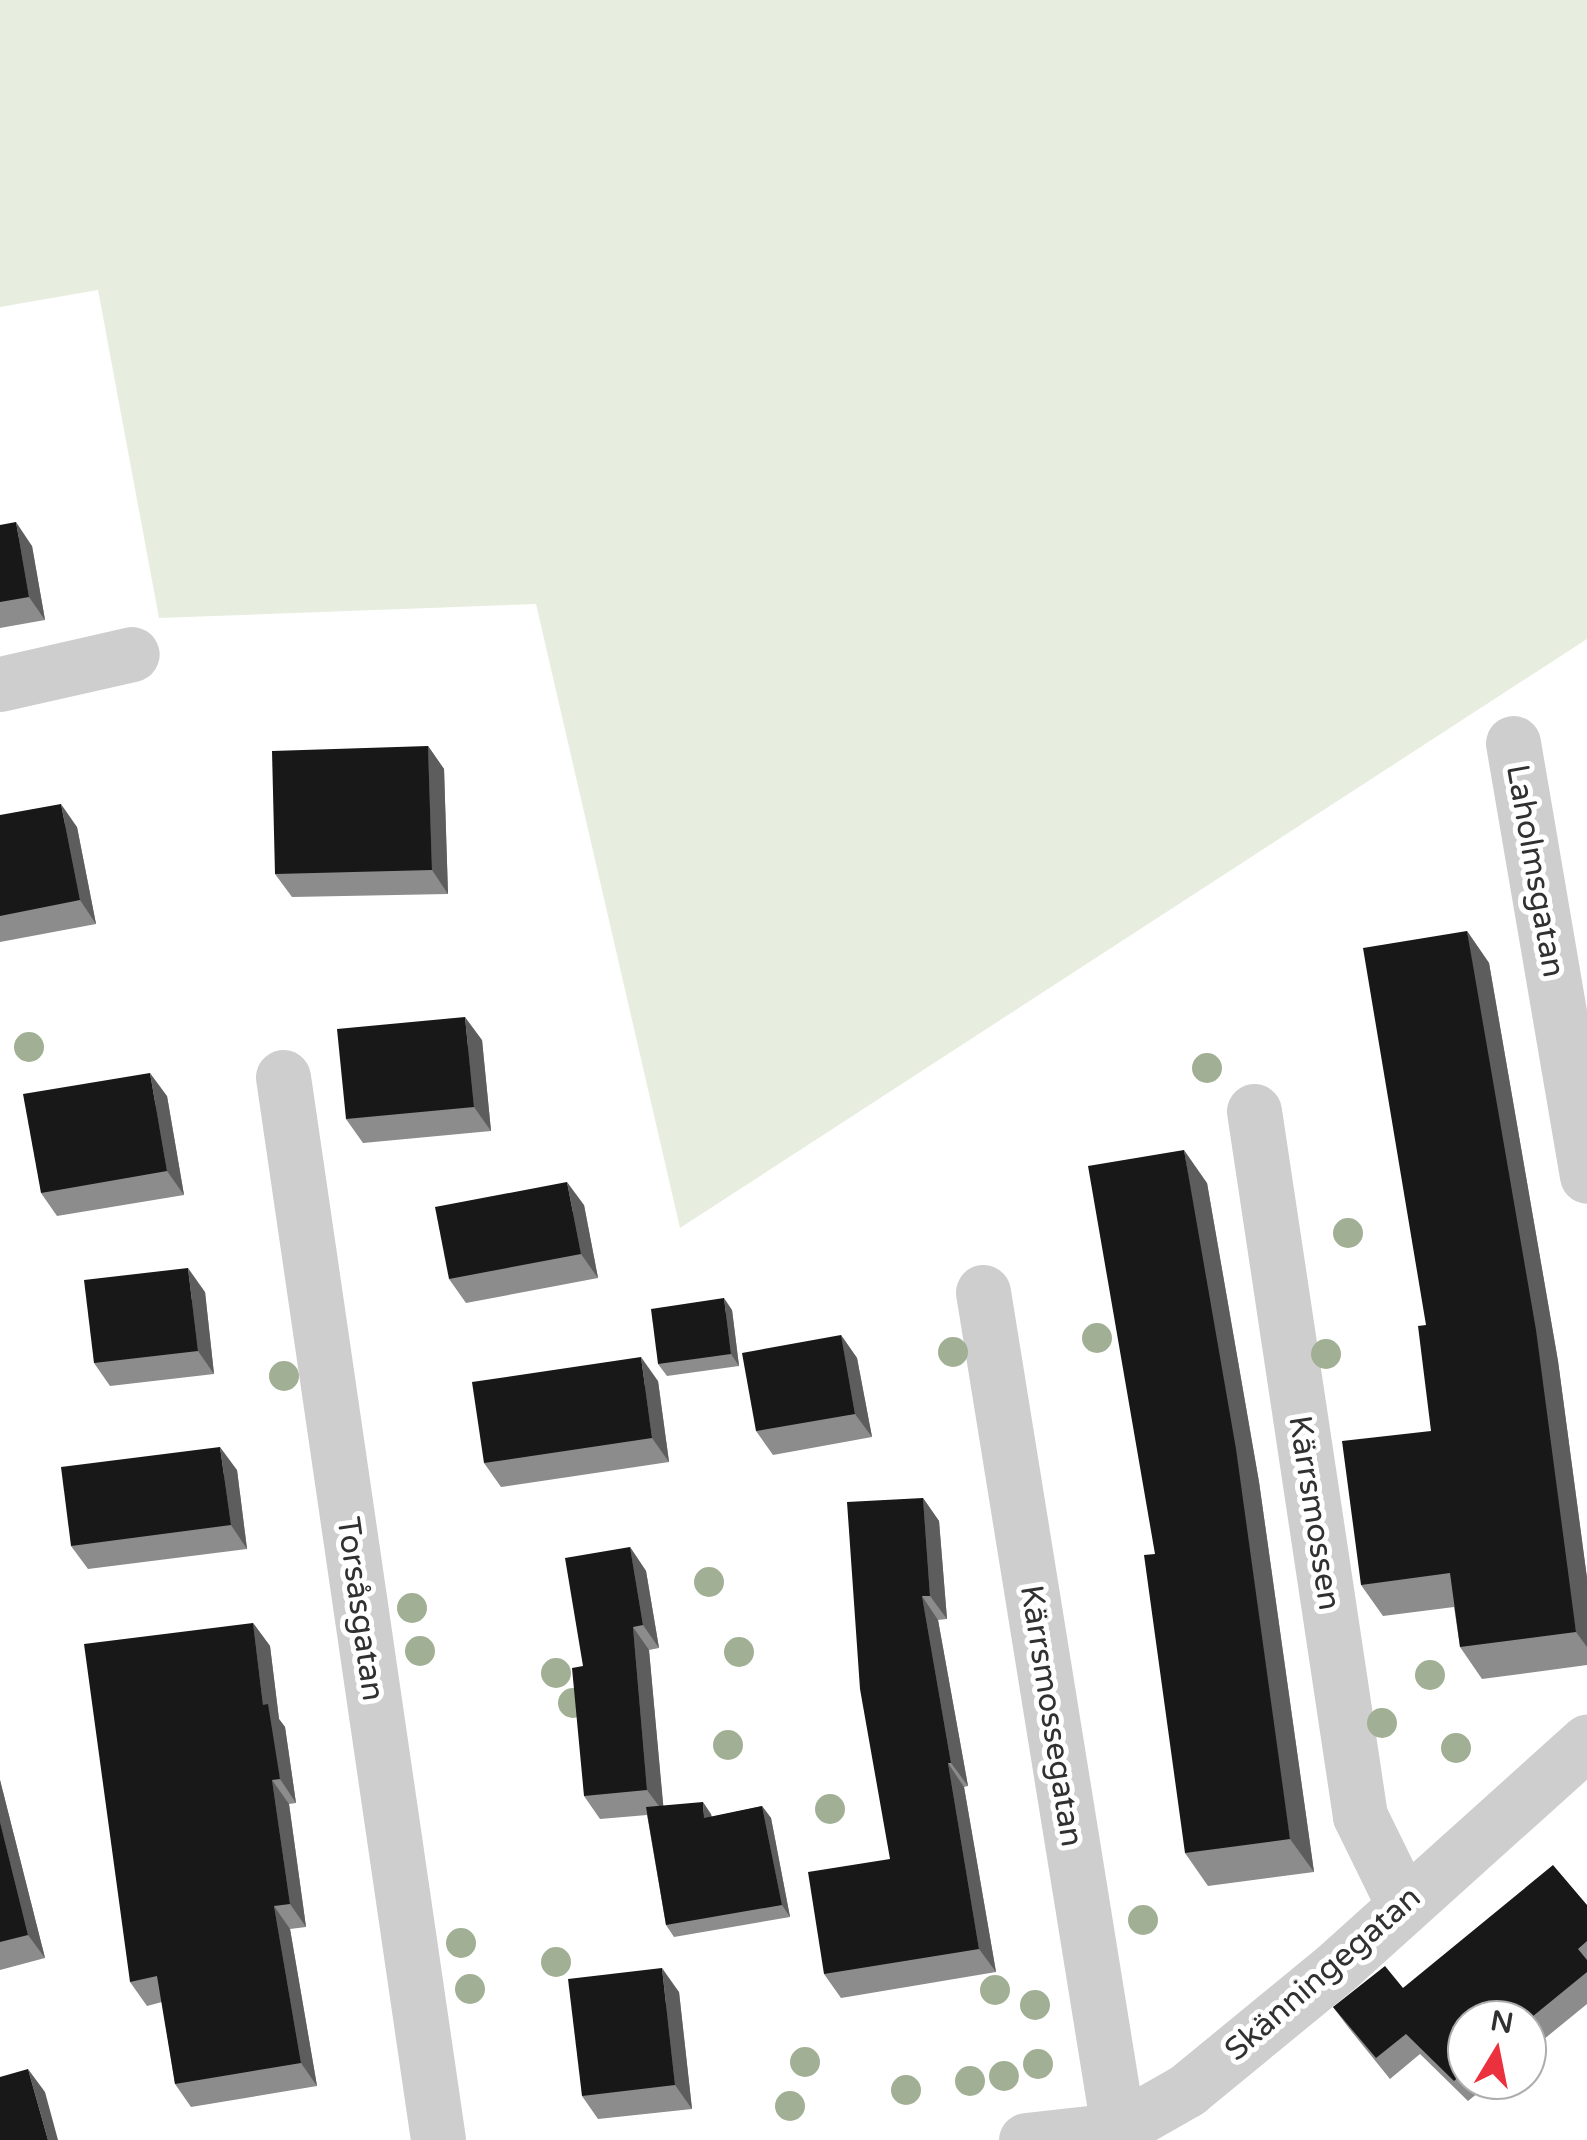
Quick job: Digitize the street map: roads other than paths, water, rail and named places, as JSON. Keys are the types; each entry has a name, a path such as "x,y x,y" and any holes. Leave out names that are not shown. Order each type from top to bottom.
{"street":[{"path":"0,684 132,654"},
{"name":"Laholmsgatan","path":"1513,743 1587,1176"},
{"name":"Torsåsgatan","path":"283,1077 438,2140"},
{"name":"Kärrsmossen","path":"1254,1111 1360,1816 1404,1906"},
{"name":"Kärrsmossegatan","path":"983,1292 1118,2135"},
{"name":"Skänningegatan","path":"1026,2140 1118,2135 1187,2090 1404,1906 1587,1742"}]}
